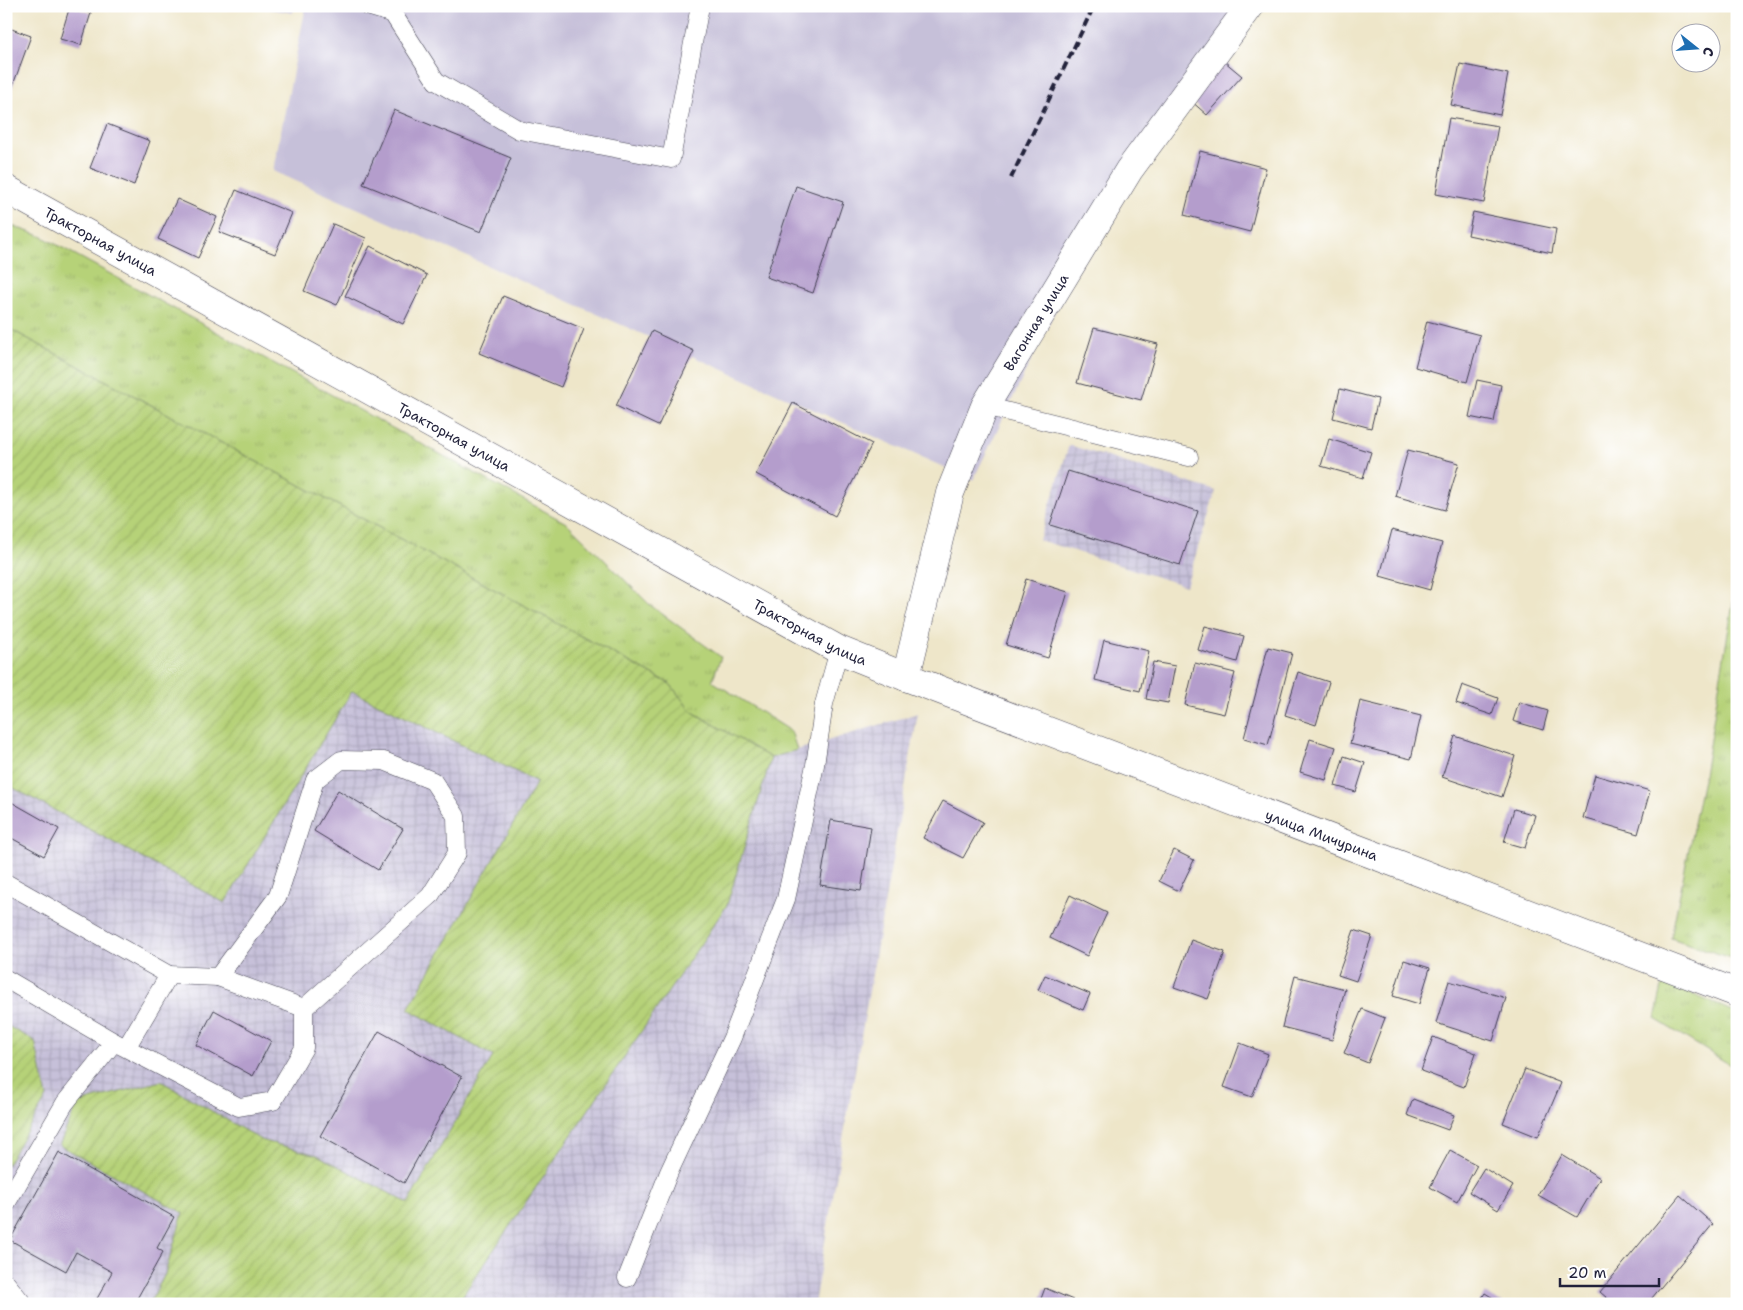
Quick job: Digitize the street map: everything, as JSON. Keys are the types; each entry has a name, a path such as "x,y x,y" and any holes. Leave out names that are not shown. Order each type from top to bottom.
{"main road":[{"name":"Вагонная улица","path":"906,677 950,493 985,406 1129,170 1250,6"},
{"name":"Тракторная улица","path":"6,189 839,650 906,677"},
{"name":"улица Мичурина","path":"906,677 1737,993"}],"lane":[{"path":"367,6 394,14 436,81 519,130 671,159 700,6"},
{"path":"985,406 1189,457"},
{"path":"627,1278 669,1172 732,1038 786,899 815,765 824,704 839,650"},
{"path":"6,979 120,1045 239,1107 273,1101 304,1048 304,1008 430,896 457,853 456,816 433,781 384,761 358,760 341,760 314,780 278,896 218,977"},
{"path":"6,883 169,975 218,977 304,1008"},
{"path":"6,1204 65,1103 120,1045 169,975"},
{"path":"6,1282 23,1304"}],"shaded area":[{"path":"252,6 294,6 293,13"},
{"path":"306,6 1246,6 1126,165 973,480 273,171"},
{"path":"6,327 670,684 691,711 771,758 918,713 814,1304 6,1304"},
{"path":"1069,445 1216,491 1186,586 1039,540"}],"green space":[{"path":"6,224 41,236 568,524 650,605 721,657 712,681 791,731 797,750 771,758 691,711 670,684 6,327"},
{"path":"6,327 670,684 691,711 771,758 727,905 457,1304 149,1304 165,1274 183,1213 59,1145 78,1103 161,1081 261,1140 317,1155 408,1203 493,1056 408,1009 537,782 352,691 225,903 6,784"},
{"path":"1737,580 1737,960 1671,938 1705,769"},
{"path":"1663,982 1737,1013 1737,1069 1655,1019"},
{"path":"6,1025 35,1041 47,1097 6,1166"}],"building":[{"path":"70,6 91,13 81,45 60,39"},
{"path":"6,27 31,36 9,96 6,95"},
{"path":"1224,61 1242,76 1207,115 1190,100"},
{"path":"1460,64 1508,74 1500,115 1451,105"},
{"path":"394,110 511,158 481,232 363,184"},
{"path":"1449,118 1498,126 1484,203 1436,194"},
{"path":"107,124 150,141 134,185 90,168"},
{"path":"1200,151 1266,168 1250,232 1184,215"},
{"path":"796,186 843,202 813,293 766,277"},
{"path":"236,190 292,213 275,254 219,232"},
{"path":"177,199 217,217 198,258 158,239"},
{"path":"1473,212 1556,229 1552,253 1468,235"},
{"path":"333,224 366,238 337,305 304,291"},
{"path":"370,246 427,275 403,324 345,296"},
{"path":"503,296 584,329 561,387 479,353"},
{"path":"1427,321 1480,335 1467,382 1415,367"},
{"path":"1094,328 1158,344 1141,400 1077,383"},
{"path":"652,331 694,351 658,426 616,406"},
{"path":"1477,380 1501,385 1494,422 1469,417"},
{"path":"1340,389 1378,399 1371,428 1333,418"},
{"path":"793,403 872,444 835,516 756,474"},
{"path":"1329,439 1371,452 1363,478 1321,466"},
{"path":"1408,450 1459,463 1445,510 1395,496"},
{"path":"1068,471 1198,511 1180,565 1050,525"},
{"path":"1392,530 1442,543 1430,590 1380,576"},
{"path":"1026,579 1068,592 1048,658 1006,645"},
{"path":"1205,626 1244,636 1237,662 1198,650"},
{"path":"1104,640 1149,651 1140,691 1095,680"},
{"path":"1268,647 1292,653 1268,745 1244,738"},
{"path":"1153,662 1175,666 1168,703 1146,699"},
{"path":"1195,663 1235,673 1224,714 1185,705"},
{"path":"1298,672 1329,682 1316,725 1285,715"},
{"path":"1462,685 1498,698 1492,715 1456,703"},
{"path":"1360,701 1421,716 1411,759 1350,744"},
{"path":"1519,702 1548,711 1543,730 1513,721"},
{"path":"1455,736 1515,756 1502,797 1442,777"},
{"path":"1310,739 1336,747 1326,780 1300,772"},
{"path":"1344,756 1365,763 1356,792 1335,786"},
{"path":"1595,775 1650,791 1638,834 1583,818"},
{"path":"338,790 403,829 378,870 314,831"},
{"path":"6,799 59,829 44,856 6,835"},
{"path":"943,801 983,822 963,858 923,838"},
{"path":"1514,809 1535,815 1525,848 1504,842"},
{"path":"831,820 871,827 861,891 820,885"},
{"path":"1174,850 1194,860 1179,891 1159,881"},
{"path":"1070,895 1107,913 1087,956 1050,938"},
{"path":"1354,930 1372,936 1356,981 1338,975"},
{"path":"1191,940 1225,952 1208,999 1174,987"},
{"path":"1404,960 1430,968 1419,1004 1393,996"},
{"path":"1045,975 1090,994 1083,1010 1038,990"},
{"path":"1295,976 1345,989 1332,1040 1282,1027"},
{"path":"1449,981 1506,998 1493,1041 1436,1023"},
{"path":"1362,1009 1385,1018 1368,1063 1344,1053"},
{"path":"214,1010 271,1041 253,1076 196,1045"},
{"path":"379,1031 462,1077 404,1183 320,1136"},
{"path":"1433,1037 1476,1053 1464,1087 1421,1071"},
{"path":"1240,1043 1268,1054 1252,1097 1224,1087"},
{"path":"1525,1069 1561,1083 1538,1137 1503,1123"},
{"path":"1413,1099 1454,1115 1448,1130 1407,1115"},
{"path":"1450,1150 1477,1165 1457,1202 1430,1187"},
{"path":"59,1152 174,1217 157,1248 163,1252 134,1304 94,1304 112,1272 76,1252 66,1271 10,1240"},
{"path":"1562,1155 1600,1178 1577,1217 1538,1195"},
{"path":"1484,1168 1513,1186 1498,1210 1469,1192"},
{"path":"1680,1195 1713,1224 1647,1304 1614,1304 1600,1292"},
{"path":"1045,1288 1073,1300 1071,1304 1039,1304"},
{"path":"1485,1293 1503,1304 1478,1304"}],"railway":[{"path":"1011,178 1094,6"}]}
